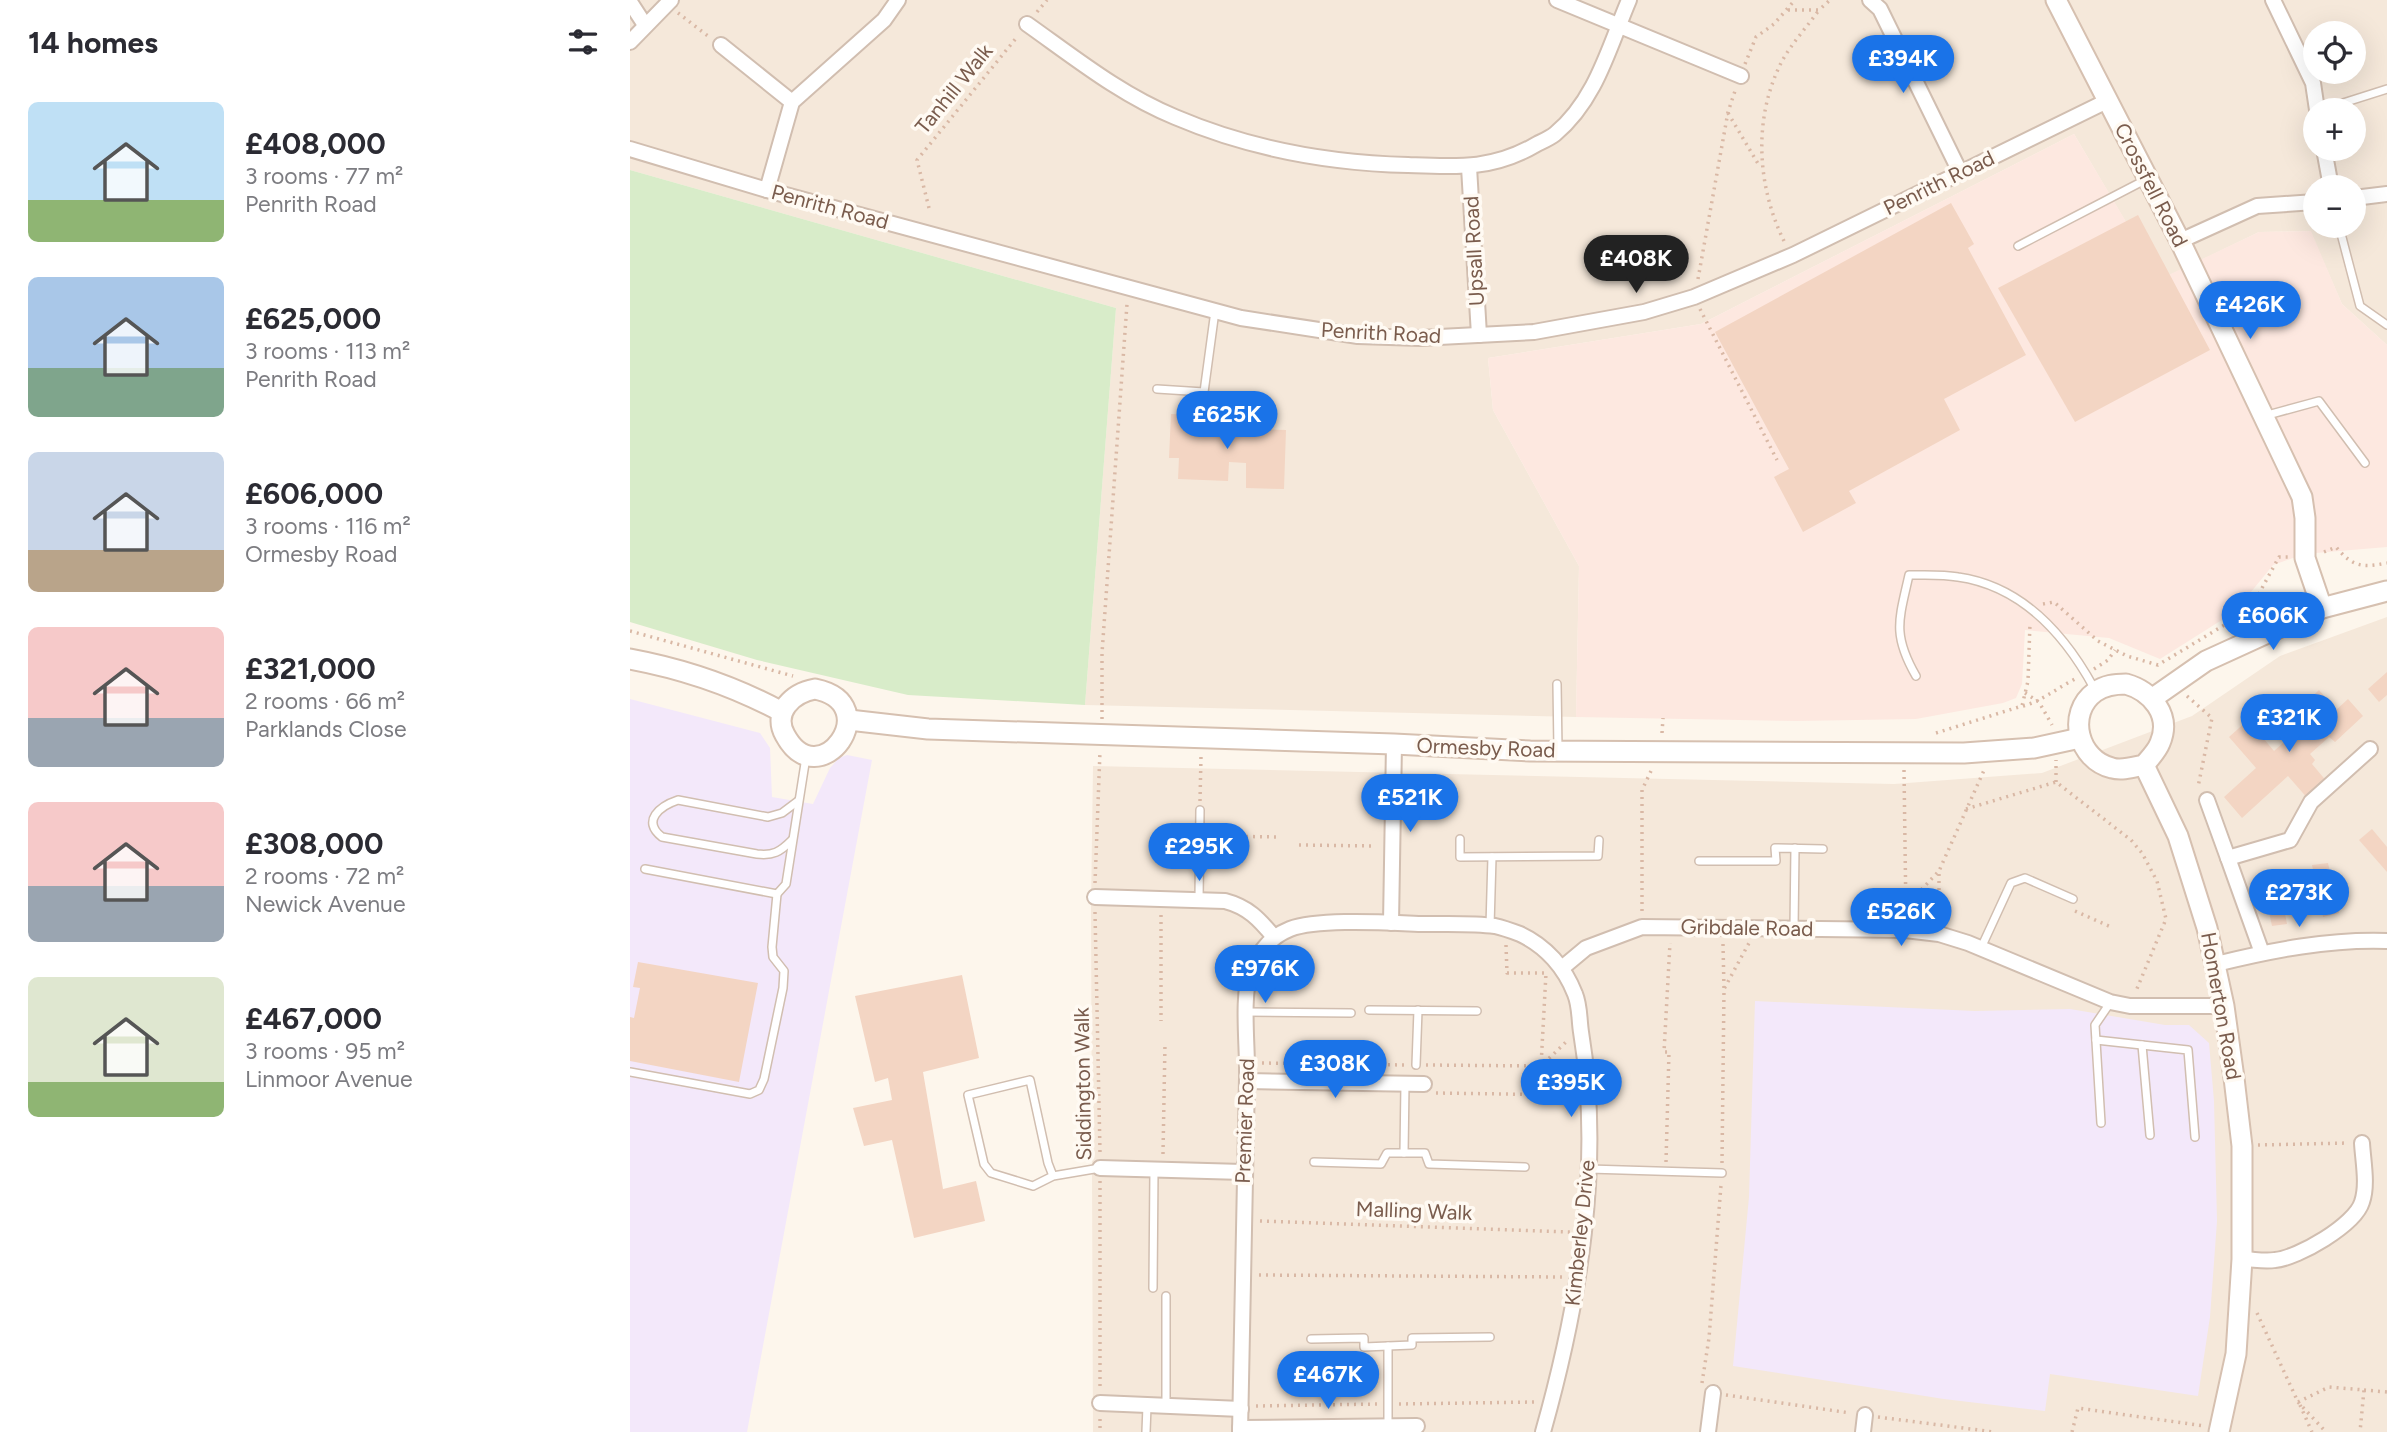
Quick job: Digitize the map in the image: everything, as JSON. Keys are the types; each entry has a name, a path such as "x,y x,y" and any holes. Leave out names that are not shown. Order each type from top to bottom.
{"street":[{"path":"768,190 792,102 884,20 898,0"},
{"path":"1557,0 1741,76"},
{"path":"1027,24 1119,89 1174,117 1223,135 1283,152 1360,164 1469,167 1498,162 1527,150 1554,134 1575,113 1593,87 1629,0"},
{"path":"1870,0 1880,9 1960,172"},
{"name":"Crossfell Road","path":"2056,0 2180,240 2302,497 2305,558 2322,608"},
{"path":"2273,0 2313,83 2316,98"},
{"path":"630,2 645,25"},
{"path":"630,42 669,2"},
{"path":"721,45 792,102"},
{"name":"Penrith Road","path":"630,149 768,190 1241,318 1358,335 1420,338 1534,332 1644,312 1694,297 1793,255 2107,101"},
{"name":"Upsall Road","path":"1469,167 1479,335"},
{"path":"2366,197 2387,194"},
{"path":"2180,240 2258,206 2303,203"},
{"path":"2153,698 2206,661 2322,608 2387,591"},
{"path":"630,659 660,665 732,687 782,712"},
{"path":"2091,682 2126,684 2140,688 2153,698 2162,715 2163,730 2161,742 2144,765 2111,768 2094,760 2086,752 2080,738 2078,719 2091,682"},
{"path":"814,689 826,691 836,697 849,720 845,735 832,750 817,757 806,757 793,747 783,732 782,712 788,702 801,692 814,689"},
{"name":"Ormesby Road","path":"849,720 928,729 1558,751 1903,754 2034,748 2080,738"},
{"path":"1095,897 1225,901 1241,906 1254,915 1274,937 1293,928 1309,925 1391,923 1394,744"},
{"path":"2228,858 2290,840 2311,802 2370,749"},
{"name":"Homerton Road","path":"2144,765 2178,836 2207,928 2224,1006 2242,1146 2241,1280 2235,1354 2219,1430"},
{"path":"2207,800 2262,953"},
{"name":"Kimberley Drive","path":"1391,923 1490,926 1506,929 1541,947 1562,968 1576,995 1586,1053 1590,1169 1568,1333 1543,1432"},
{"name":"Gribdale Road","path":"1562,968 1586,948 1642,927 1905,930 1939,934 1981,948 2110,1002 2130,1006 2224,1006"},
{"name":"Premier Road","path":"1240,1430 1247,989 1251,971 1260,953 1274,937"},
{"path":"2216,964 2319,944 2387,942"},
{"path":"1247,1081 1424,1084"},
{"path":"2242,1259 2275,1260 2304,1251 2347,1223 2363,1202 2362,1143"},
{"path":"1100,1168 1244,1172"},
{"path":"1708,1432 1713,1393"},
{"path":"1100,1403 1241,1409"},
{"path":"1863,1432 1865,1415"},
{"path":"1240,1430 1417,1426"}],"lane":[{"path":"2358,98 2387,89"},
{"path":"2018,246 2148,179"},
{"path":"2342,238 2360,306 2387,325"},
{"path":"1157,389 1204,392 1216,311"},
{"path":"2263,416 2319,401 2365,463"},
{"path":"1916,676 1900,645 1898,631 1909,575 1958,577 1974,581 2006,593 2030,607 2069,648 2091,682"},
{"path":"1557,684 1558,751"},
{"path":"630,1072 750,1094 759,1090 764,1079 783,988 784,971 774,957 772,947 777,894 786,884 806,757"},
{"path":"792,840 782,850 771,855 757,854 662,837 655,832 653,823 655,813 664,804 678,800 768,817 782,813 798,801"},
{"path":"1199,901 1200,810"},
{"path":"1460,839 1460,857 1598,856 1599,840"},
{"path":"1699,861 1776,861 1775,848 1823,849"},
{"path":"1794,929 1795,848"},
{"path":"1490,926 1492,857"},
{"path":"645,869 777,894"},
{"path":"1981,948 2011,883 2025,878 2073,899"},
{"path":"2101,1123 2095,1025 2110,1002"},
{"path":"1369,1010 1478,1011"},
{"path":"1416,1065 1418,1010"},
{"path":"1247,1012 1351,1013"},
{"path":"2096,1040 2188,1050 2195,1137"},
{"path":"2142,1045 2150,1135"},
{"path":"1053,1176 1030,1080 968,1095 984,1164 990,1173 1033,1186 1053,1176 1100,1168"},
{"path":"1404,1153 1405,1084"},
{"path":"1314,1162 1381,1164 1388,1153 1425,1153 1429,1164 1525,1167"},
{"path":"1590,1169 1722,1173"},
{"path":"1153,1288 1159,1170"},
{"path":"1166,1296 1166,1405"},
{"path":"1311,1339 1364,1338 1364,1347 1412,1345 1412,1338 1490,1337"},
{"path":"1388,1346 1388,1427"},
{"path":"1146,1405 1146,1432"}],"path":[{"name":"Tanhill Walk","path":"929,208 917,160 1047,0"},
{"path":"1777,460 1694,297 1728,113 1756,37 1774,24 1795,0"},
{"path":"1793,255 1774,222 1761,169 1763,124 1769,95 1781,62 1819,10 1830,0"},
{"path":"669,2 721,45"},
{"path":"1786,10 1819,10"},
{"path":"1728,113 1761,169"},
{"name":"Siddington Walk","path":"1100,1432 1100,1168 1095,897 1098,767 1102,736 1102,653 1128,288"},
{"path":"2158,665 2231,621 2256,598 2279,557 2305,558 2336,547 2349,562 2369,567 2387,564"},
{"path":"2022,706 2028,681 2030,607 2054,602 2098,641 2158,665 2212,718 2198,790 2207,800"},
{"path":"630,631 798,678"},
{"path":"1927,736 2039,702 2055,690 2091,682 2115,650"},
{"path":"1642,927 1642,790 1660,751 1663,718"},
{"path":"1200,810 1201,738"},
{"path":"1906,906 1939,871 1993,751"},
{"path":"1903,754 1905,930"},
{"path":"1966,809 2056,782 2131,840 2142,853 2157,881 2166,919 2130,1006"},
{"path":"1155,835 1279,837"},
{"path":"1299,845 1392,846"},
{"path":"1939,871 1939,934"},
{"path":"1161,899 1161,1021"},
{"path":"2073,899 2073,910 2111,927"},
{"path":"1666,1171 1669,1052 1664,1052 1670,927"},
{"path":"1723,928 1724,989"},
{"path":"1506,929 1507,973 1546,973 1541,1066"},
{"path":"1159,1170 1165,1043"},
{"path":"1424,1084 1425,1093 1588,1096"},
{"path":"2242,1146 2362,1143"},
{"name":"Malling Walk","path":"1243,1221 1583,1232"},
{"path":"1243,1275 1577,1277"},
{"path":"2241,1280 2312,1432"},
{"path":"2298,1402 2329,1388 2387,1392"},
{"path":"2360,1432 2364,1390"},
{"path":"2298,1402 2326,1432"},
{"path":"2072,1432 2078,1408 2219,1430"}],"shaded area":[{"path":"630,0 2387,0 2387,345 2342,304 2313,238 2366,238 2366,175 2303,175 2303,231 2259,232 2160,280 2074,134 1701,324 1488,358 1493,410 1579,566 1576,717 1085,705 1116,308 630,170"},
{"path":"2074,134 2160,279 2259,232 2303,231 2303,238 2314,238 2342,304 2387,345 2387,547 2304,554 2273,565 2242,603 2225,618 2160,659 2109,638 2025,630 2022,684 2016,698 2003,703 1916,719 1796,721 1576,717 1579,566 1493,410 1488,358 1701,324"},
{"path":"2387,617 2387,1432 1093,1432 1093,766 1894,784 2042,773 2192,716 2280,656"},
{"path":"630,699 760,733 770,748 772,797 813,804 830,768 839,758 847,755 872,760 747,1432 630,1432"},
{"path":"1755,1001 1975,1011 2070,1009 2165,1025 2189,1025 2209,1043 2214,1101 2217,1221 2210,1317 2198,1396 2050,1374 2045,1411 1944,1399 1733,1366 1749,1197"}],"green space":[{"path":"630,170 1116,308 1085,705 908,695 757,660 630,622"}],"building":[{"path":"1951,203 1974,244 1968,248 2026,355 1944,399 1960,430 1849,491 1856,503 1803,532 1774,477 1789,469 1715,332"},
{"path":"2138,215 2210,350 2075,422 1998,288"},
{"path":"1171,414 1229,416 1228,428 1286,430 1284,489 1246,488 1246,463 1229,462 1228,481 1178,479 1179,458 1169,458"},
{"path":"2387,672 2387,695 2379,702 2368,689"},
{"path":"2319,690 2336,710 2348,699 2363,716 2335,742 2329,737 2310,754 2315,760 2312,764 2328,783 2309,800 2288,776 2242,818 2224,797 2256,768 2229,737 2248,720 2274,751 2313,716 2303,705"},
{"path":"2372,829 2387,847 2387,872 2359,840"},
{"path":"2328,863 2339,913 2323,917 2312,865"},
{"path":"2277,872 2287,924 2272,926 2261,875"},
{"path":"638,962 758,983 739,1082 630,1061 630,1017 634,1018 640,988 633,987"},
{"path":"962,975 979,1058 923,1072 943,1189 976,1181 985,1221 914,1238 892,1140 864,1146 853,1108 892,1100 888,1078 875,1082 855,996"}]}
